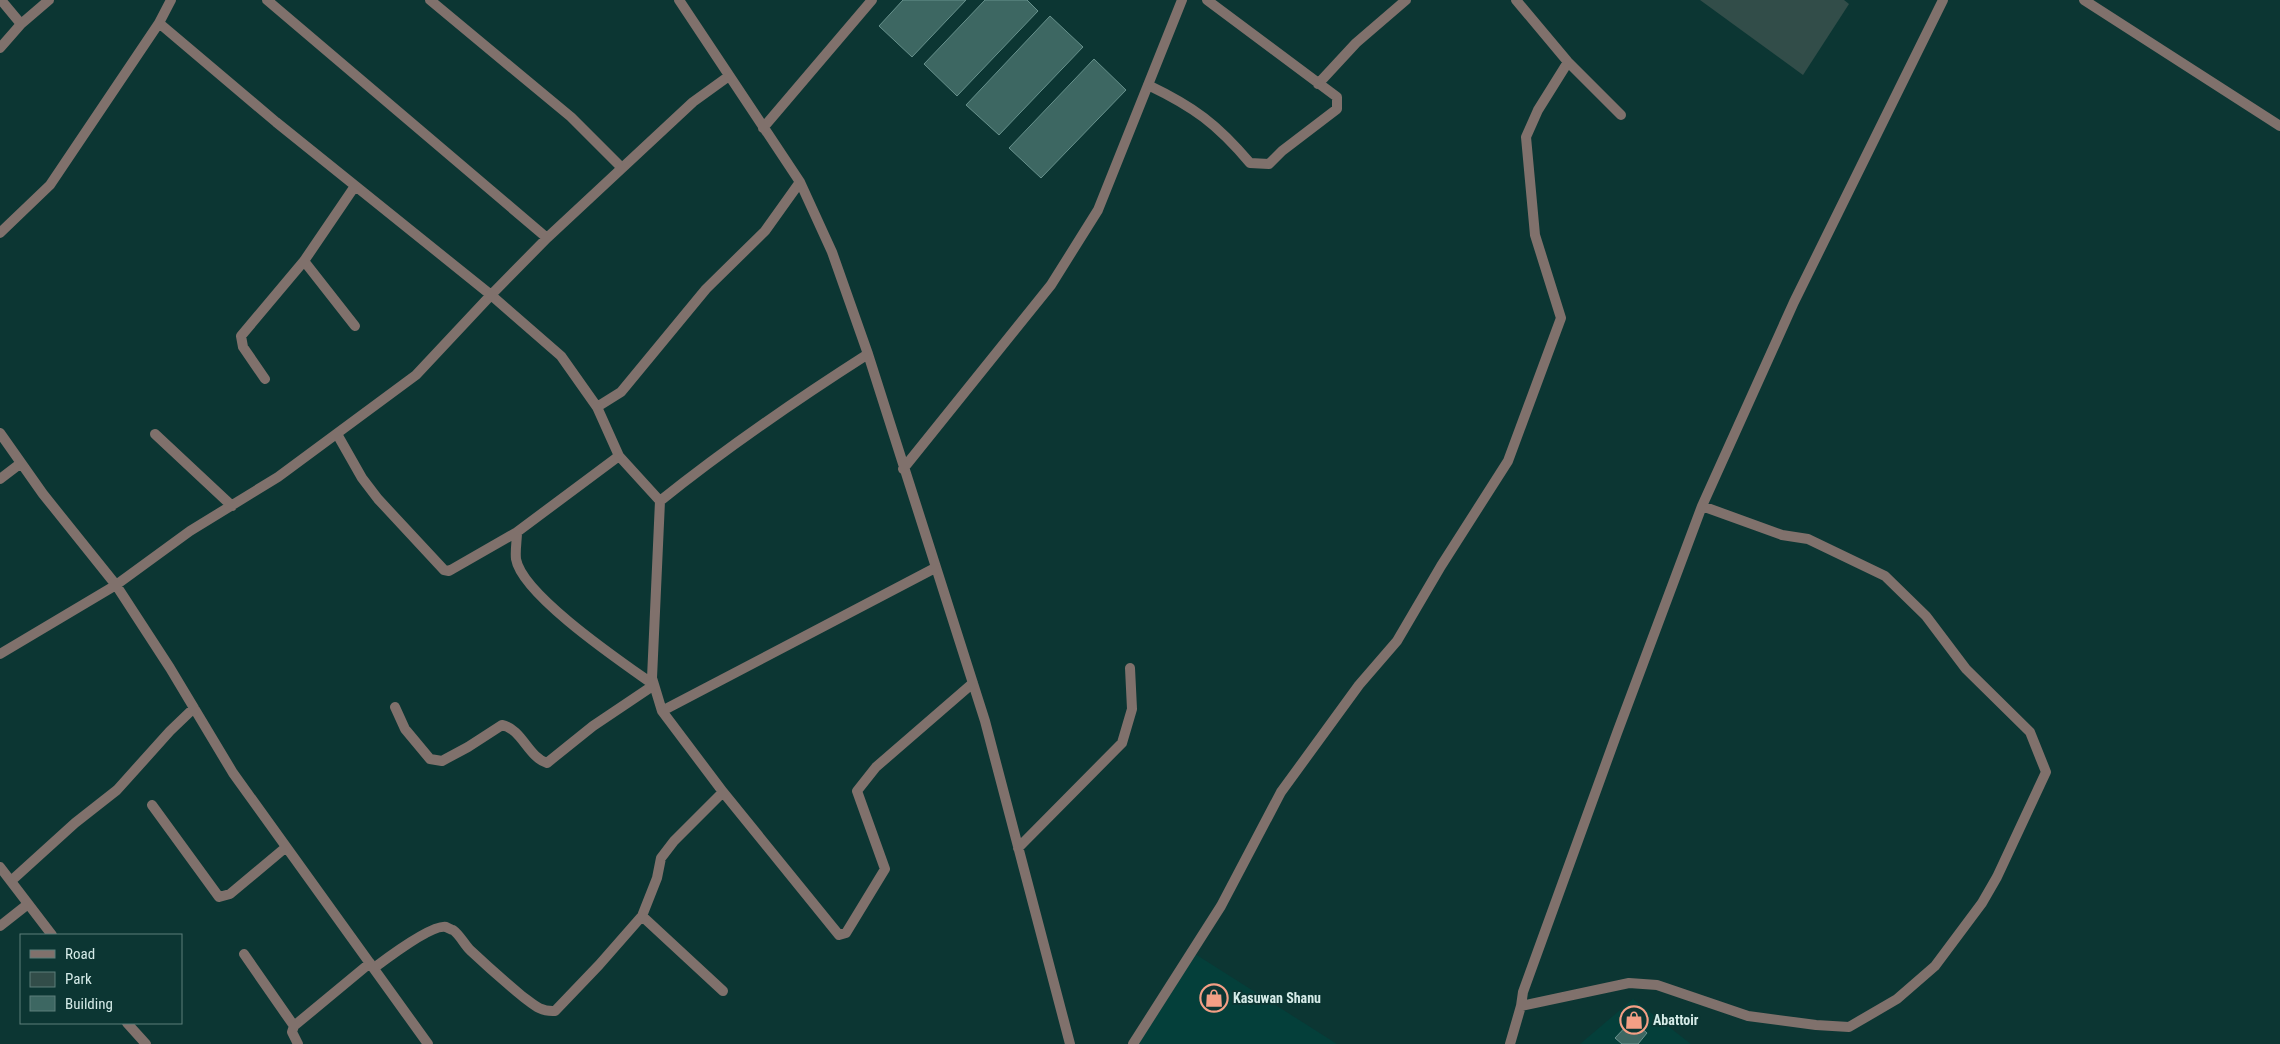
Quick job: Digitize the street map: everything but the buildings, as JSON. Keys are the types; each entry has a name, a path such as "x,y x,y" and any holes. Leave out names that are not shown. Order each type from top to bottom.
{"street":[{"path":"1,0 21,24"},
{"path":"0,48 21,24 49,0"},
{"path":"0,233 50,186 159,23 171,0"},
{"path":"267,0 547,238"},
{"path":"430,0 571,117 622,168"},
{"path":"679,0 800,182 832,252 868,354 903,469 985,721 1070,1044"},
{"path":"763,128 872,0"},
{"path":"903,469 1051,285 1098,210 1182,0"},
{"path":"1148,85 1178,99 1208,119 1222,131 1250,163 1269,164 1282,151 1337,109 1337,97 1207,0"},
{"path":"1318,84 1356,43 1406,0"},
{"path":"1516,0 1568,62 1621,115"},
{"path":"1510,1044 1521,1006 1522,992 1702,506 1794,302 1943,0"},
{"path":"2084,0 2280,126"},
{"path":"159,23 491,295 561,356 597,406 619,456 660,501 654,685 662,711 723,792 839,935 846,933 886,869 857,791 876,767 973,682"},
{"path":"1132,1044 1221,906 1281,792 1359,685 1397,641 1441,566 1508,461 1562,318 1535,235 1526,137 1538,110 1568,62"},
{"path":"0,654 116,585 190,531 278,477 416,375 547,238 693,102 729,76"},
{"path":"597,406 621,392 706,289 765,231 800,182"},
{"path":"266,379 243,347 241,336 304,261 356,186"},
{"path":"304,261 355,326"},
{"path":"660,501 700,469 790,404 868,354"},
{"path":"0,433 43,494 116,585 194,708 232,773 428,1044"},
{"path":"155,434 232,506"},
{"path":"337,434 362,478 378,499 444,570 449,571 517,532 619,456"},
{"path":"0,479 21,463"},
{"path":"1521,1006 1629,983 1657,985 1748,1016 1816,1025 1849,1026 1897,998 1935,966 1994,884 2046,772 2030,732 1966,670 1926,616 1885,576 1808,539 1782,535 1702,506"},
{"path":"517,532 516,560 528,581 585,636 654,685"},
{"path":"662,711 935,568"},
{"path":"1018,848 1122,743 1132,709 1130,668"},
{"path":"395,707 405,729 430,759 442,761 502,724 511,727 541,761 547,763 593,726 654,685"},
{"path":"11,881 76,823 117,790 170,731 194,708"},
{"path":"298,1044 292,1032 294,1026 372,966 440,927 453,930 468,948 503,981 530,1002 546,1012 555,1011 642,916 658,878 661,858 674,841 723,792"},
{"path":"152,805 219,897 224,898 230,894 285,848"},
{"path":"0,867 51,934"},
{"path":"0,926 28,904"},
{"path":"642,916 723,991"},
{"path":"244,954 294,1026"},
{"path":"128,1024 146,1044"}],"shaded area":[{"name":"Kasuwan Shanu","path":"1192,952 1337,1044 1137,1044"},
{"name":"Abattoir","path":"1633,999 1691,1044 1580,1044"}],"green space":[{"path":"1700,0 1844,0 1849,4 1803,75"}],"place":[{"name":"Kasuwan Shanu","path":"1214,998"},
{"name":"Abattoir","path":"1634,1020"}]}
